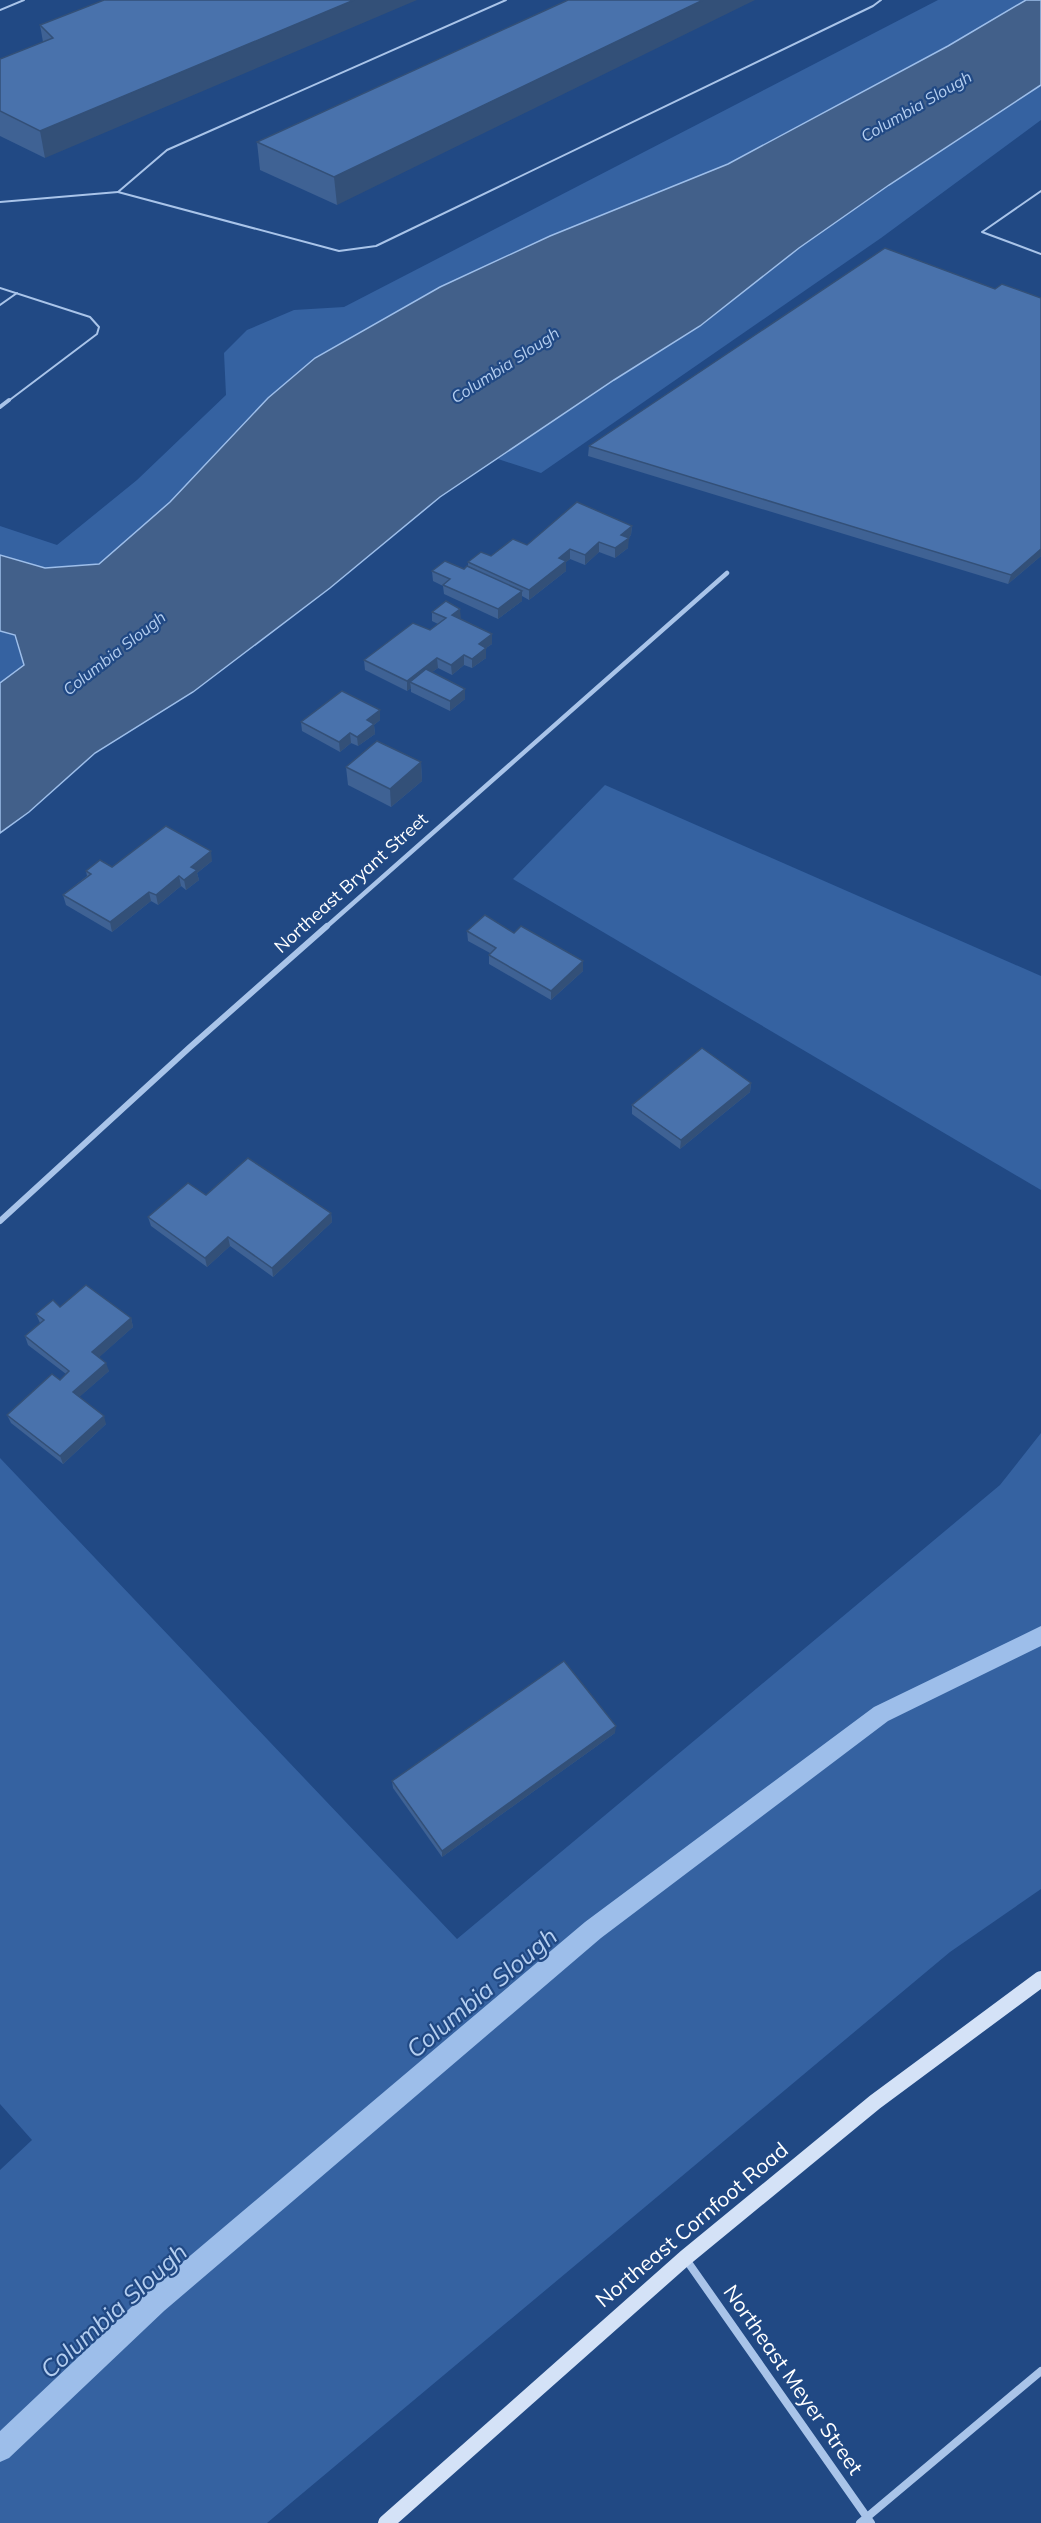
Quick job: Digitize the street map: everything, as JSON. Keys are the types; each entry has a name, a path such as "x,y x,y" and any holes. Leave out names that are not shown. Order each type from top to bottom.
{"street":[{"name":"Northeast Bryant Street","path":"0,1221 205,1034 727,573"},
{"name":"Northeast Cornfoot Road","path":"386,2523 685,2258 875,2102 1041,1979"},
{"name":"Northeast Meyer Street","path":"685,2258 866,2521"},
{"path":"866,2521 1041,2372"}],"lane":[{"path":"0,10 24,0"},
{"path":"118,192 167,150 506,0"},
{"path":"0,202 118,192 339,251 376,246 873,6 881,0"},
{"path":"1041,191 982,232 1041,254"},
{"path":"0,288 90,317 99,327 97,333 0,407"},
{"path":"0,305 16,293"}],"shaded area":[{"path":"938,0 1027,0 948,46 728,164 550,236 440,287 315,358 268,398 170,502 99,564 45,568 0,555 0,526 57,545 137,480 226,395 224,353 247,330 294,310 344,307"},
{"path":"1041,85 1041,120 881,238 541,473 498,459 614,380 700,326 799,248 889,185"},
{"path":"0,631 14,635 24,666 0,683"},
{"path":"605,785 1041,976 1041,1190 513,879"},
{"path":"1041,1433 1041,1889 950,1952 267,2523 0,2523 0,2170 32,2140 0,2104 0,1458 457,1939 1000,1485"}],"water":[{"path":"1026,0 1041,0 1041,85 889,185 799,248 700,326 614,380 440,497 330,588 193,692 95,753 29,812 0,833 0,683 24,665 15,635 0,631 0,555 45,568 99,564 170,502 268,398 315,358 440,287 550,236 728,164 948,46"}],"building":[{"path":"104,0 354,0 40,131 0,111 0,59 53,38 40,25"},
{"path":"568,0 703,0 334,177 257,142"},
{"path":"885,248 995,289 1002,284 1041,298 1041,549 1011,575 589,446"},
{"path":"577,502 632,526 621,535 629,538 615,548 599,542 585,555 570,549 559,558 566,561 529,590 468,562 481,552 491,556 513,539 527,545"},
{"path":"445,561 464,569 467,566 522,591 498,609 443,585 450,579 432,571"},
{"path":"446,601 460,609 452,615 492,634 479,644 486,648 472,659 464,655 451,665 437,658 407,681 364,660 413,623 430,630 446,618 432,612"},
{"path":"426,669 465,689 450,701 410,682"},
{"path":"342,691 380,710 367,720 374,724 357,737 350,733 339,742 301,722"},
{"path":"377,741 421,762 390,789 346,767"},
{"path":"166,826 211,851 191,867 197,870 184,880 179,876 156,895 149,892 110,922 63,895 91,874 86,871 100,860 112,867"},
{"path":"485,915 514,933 521,926 583,961 551,991 489,955 496,948 467,931"},
{"path":"702,1048 751,1083 681,1140 632,1105"},
{"path":"248,1158 331,1213 272,1268 228,1237 205,1258 148,1217 188,1183 206,1195"},
{"path":"86,1285 131,1318 92,1352 106,1363 73,1392 104,1416 60,1456 7,1415 52,1374 60,1380 69,1371 25,1336 44,1320 36,1314 53,1300 60,1307"},
{"path":"564,1661 616,1726 442,1851 392,1781"}],"waterway":[{"name":"Columbia Slough","path":"0,2449 155,2302 593,1930 881,1714 1041,1636"}]}
